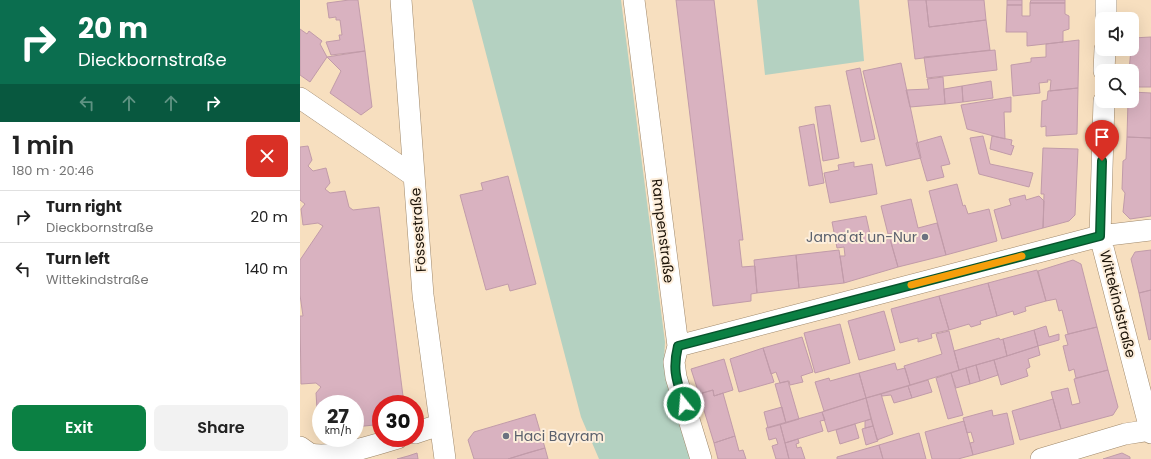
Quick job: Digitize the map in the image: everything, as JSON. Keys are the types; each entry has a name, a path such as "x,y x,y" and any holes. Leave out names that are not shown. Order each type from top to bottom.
{"street":[{"name":"Fössestraße","path":"400,0 423,295 444,459"},
{"name":"Rampenstraße","path":"634,0 678,346 674,362 676,377 702,459"},
{"path":"1106,0 1106,12"},
{"path":"300,98 414,176"},
{"name":"Wittekindstraße","path":"1104,108 1100,236 1151,431"},
{"path":"678,346 1100,236 1151,230"},
{"path":"424,430 439,425"},
{"path":"1041,459 1125,434 1151,431"},
{"path":"300,447 311,454 327,457 344,454 372,446"}],"green space":[{"path":"472,0 621,0 665,342 664,361 692,459 599,459 581,417"},
{"path":"757,0 859,0 864,61 765,75"}],"building":[{"path":"358,0 365,51 331,55 326,42 340,40 339,35 342,35 340,20 336,20 336,17 329,18 327,3"},
{"path":"676,0 714,0 743,240 739,240 742,267 755,266 757,293 751,294 751,301 713,306"},
{"path":"908,0 926,0 929,27 986,20 990,50 915,59"},
{"path":"926,0 984,0 986,20 929,27"},
{"path":"1007,0 1022,0 1022,5 1007,5"},
{"path":"1031,0 1065,0 1065,3 1030,3"},
{"path":"1030,3 1065,3 1065,14 1069,16 1069,29 1063,31 1063,42 1027,46 1027,32 1006,32 1007,5 1022,5 1022,16 1030,16"},
{"path":"300,29 307,34 309,31 322,41 320,44 327,57 310,82 300,75"},
{"path":"1151,37 1151,87 1139,87 1139,64 1130,64 1130,56 1139,56 1139,38"},
{"path":"1079,40 1078,88 1050,91 1051,80 1047,80 1048,82 1039,83 1040,93 1013,96 1011,65 1031,62 1031,58 1046,57 1046,44"},
{"path":"995,50 997,70 927,78 924,57"},
{"path":"365,51 372,107 361,115 330,93 341,71 327,57"},
{"path":"901,63 921,158 886,166 863,71"},
{"path":"860,68 875,139 861,142 846,71"},
{"path":"943,77 945,104 910,107 906,90 929,89 927,79"},
{"path":"991,81 993,98 963,102 962,86"},
{"path":"962,86 963,102 945,104 944,89"},
{"path":"1078,88 1077,134 1046,136 1046,126 1041,127 1042,101 1047,100 1048,91"},
{"path":"1139,92 1151,93 1151,138 1127,137 1128,108 1139,108"},
{"path":"1011,97 1011,112 1004,112 1005,139 967,129 961,105"},
{"path":"830,105 839,158 823,161 815,107"},
{"path":"814,124 824,183 809,186 799,127"},
{"path":"941,136 950,164 941,166 944,177 927,181 916,143"},
{"path":"983,136 990,164 1033,173 1029,187 979,174 970,138"},
{"path":"992,136 1012,140 1011,145 1014,146 1011,155 990,149"},
{"path":"1127,137 1151,138 1151,216 1130,219 1123,212 1125,193 1122,189 1123,161 1126,159"},
{"path":"308,146 312,160 308,166 313,171 326,168 330,183 325,189 330,193 345,191 349,207 353,210 379,207 403,395 372,395 372,425 364,426 364,395 316,395 321,387 316,383 301,384 300,316 303,316 300,295 300,260 323,226 318,223 303,225 301,209 305,204 300,200 300,147"},
{"path":"1043,148 1078,149 1075,215 1069,221 1043,228 1044,194 1041,194"},
{"path":"854,162 854,167 872,164 877,194 830,203 824,173 839,170 838,165"},
{"path":"508,176 536,284 510,291 508,284 486,290 460,195 483,190 481,183"},
{"path":"957,184 963,206 965,205 968,214 989,209 997,241 946,255 929,191"},
{"path":"1025,195 1026,200 1039,196 1044,201 1043,228 1002,239 994,210 1011,205 1009,199"},
{"path":"911,199 918,228 937,223 946,255 898,267 890,239 895,238 894,233 888,234 881,206"},
{"path":"866,216 872,243 890,239 898,267 844,283 840,256 845,256 844,247 837,248 832,222"},
{"path":"839,250 844,283 799,288 796,255"},
{"path":"1151,250 1151,290 1139,293 1131,259 1135,252"},
{"path":"796,255 799,288 757,293 754,260"},
{"path":"1073,260 1081,264 1097,327 1068,334 1062,310 1059,311 1056,299 1046,301 1038,271"},
{"path":"1037,270 1046,301 1025,307 1026,311 1014,315 1013,311 997,316 988,283"},
{"path":"988,283 997,316 980,321 981,324 971,327 969,324 949,330 939,296"},
{"path":"1151,290 1151,339 1149,340 1139,293"},
{"path":"939,296 949,330 931,334 932,338 918,342 918,338 900,343 891,309"},
{"path":"884,311 895,350 859,360 848,321"},
{"path":"840,324 850,363 815,373 804,333"},
{"path":"1046,326 1049,337 1059,334 1059,340 1038,346 1034,330"},
{"path":"1097,327 1108,370 1076,378 1074,369 1069,371 1063,346 1068,345 1065,335"},
{"path":"1034,330 1038,346 1007,356 1003,339"},
{"path":"949,331 959,370 910,385 904,366 942,354 936,334"},
{"path":"802,337 813,372 801,376 803,382 790,385 789,381 780,383 776,372 771,374 763,348"},
{"path":"999,338 1000,340 1003,339 1007,356 959,370 954,351"},
{"path":"1038,346 1040,355 1028,359 1030,367 1026,369 1028,376 1001,385 994,360"},
{"path":"763,348 774,382 739,392 730,359"},
{"path":"724,359 733,390 714,396 713,390 699,394 691,369"},
{"path":"994,360 998,375 980,381 976,365"},
{"path":"895,363 897,370 905,368 910,385 866,398 859,373"},
{"path":"976,365 980,381 970,384 966,368"},
{"path":"966,368 970,384 956,388 951,373"},
{"path":"1108,370 1118,407 1113,415 1061,429 1051,392 1068,388 1072,405 1080,403 1074,379"},
{"path":"859,373 866,398 824,411 815,382 829,378 830,381"},
{"path":"951,373 963,415 948,419 936,378"},
{"path":"928,380 932,392 912,398 908,386"},
{"path":"788,381 799,419 786,423 775,384"},
{"path":"908,386 912,398 894,403 891,395 882,396 881,394"},
{"path":"713,390 714,396 723,393 735,436 714,443 699,394"},
{"path":"881,394 893,434 877,440 866,398"},
{"path":"866,398 871,419 828,432 822,412"},
{"path":"1053,399 1061,429 1020,440 1012,411"},
{"path":"782,407 786,423 768,428 764,412"},
{"path":"992,410 993,416 1007,413 1014,444 973,455 970,443 974,442 971,432 967,433 963,418"},
{"path":"822,412 825,420 820,421 823,431 785,443 780,424"},
{"name":"Haci Bayram","path":"535,414 545,448 508,459 474,459 468,440 474,432"},
{"path":"871,419 873,426 865,428 865,421"},
{"path":"964,421 973,455 958,459 932,459 925,432"},
{"path":"780,424 789,459 776,459 772,446 778,444 776,438 769,440 766,428"},
{"path":"855,424 859,438 840,444 836,430"},
{"path":"873,426 878,441 866,445 862,429"},
{"path":"919,433 926,459 883,459 879,445"},
{"path":"735,436 739,451 743,450 746,459 718,459 714,443"},
{"path":"798,439 799,443 796,444 797,448 801,447 805,459 789,459 785,443"},
{"path":"879,445 883,459 837,459 837,457"},
{"path":"545,448 548,459 508,459 527,453"},
{"path":"417,453 418,459 397,459 408,456"},
{"path":"1122,453 1130,457 1130,459 1103,459"}],"slow traffic":[{"path":"911,285 1022,256"}],"place":[{"name":"Jama'at un-Nur","path":"925,237"},
{"name":"Haci Bayram","path":"506,436"}],"route":[{"path":"684,404 676,377 674,362 678,346 1100,236 1102,161"}]}
